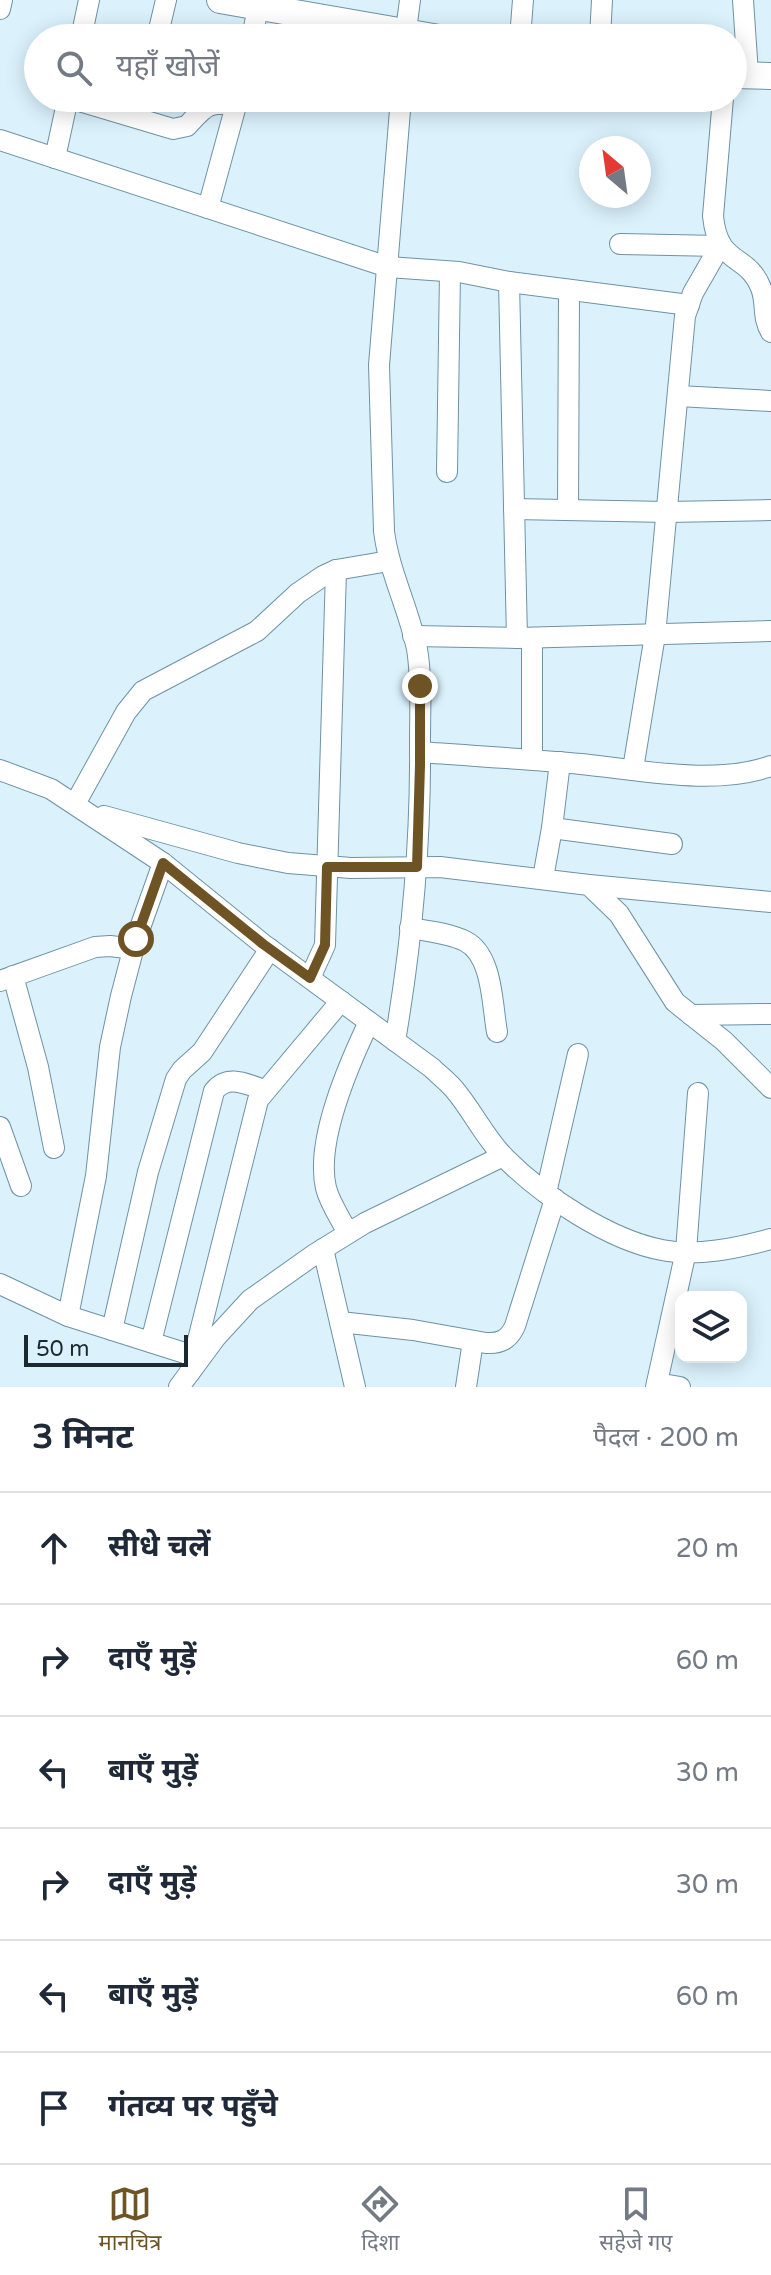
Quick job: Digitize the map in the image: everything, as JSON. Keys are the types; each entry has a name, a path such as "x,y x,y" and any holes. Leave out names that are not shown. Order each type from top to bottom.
{"street":[{"path":"0,9 2,0"},
{"path":"84,24 89,0"},
{"path":"160,24 166,0"},
{"path":"220,0 258,7 289,6 361,24"},
{"path":"407,24 410,0"},
{"path":"521,24 523,0"},
{"path":"601,24 602,0"},
{"path":"743,0 746,24"},
{"path":"255,24 258,7"},
{"path":"747,38 751,75"},
{"path":"55,158 66,112"},
{"path":"147,112 181,129 200,112"},
{"path":"208,208 234,112"},
{"path":"395,1041 417,867 420,752 419,666 413,636 389,561 384,531 379,365 400,112"},
{"path":"722,112 713,216 715,233 720,246 748,268 756,279 762,290 764,318 771,332"},
{"path":"0,140 388,267 450,272 569,291 689,305"},
{"path":"620,244 720,246"},
{"path":"633,769 655,635 685,316 720,246"},
{"path":"447,472 450,272"},
{"path":"509,282 514,509 532,759"},
{"path":"568,510 569,291"},
{"path":"678,396 771,401"},
{"path":"514,509 667,512 771,510"},
{"path":"79,807 135,698 157,682 257,631 311,583 336,570 389,561"},
{"path":"310,978 325,945 336,570"},
{"path":"413,636 524,638 771,631"},
{"path":"420,752 729,775 752,773 771,766"},
{"path":"543,878 560,762"},
{"path":"0,770 51,789 163,863 270,949 432,1068 454,1089 503,1156 550,1196 620,1237 665,1251 725,1249 771,1239"},
{"path":"79,807 238,853 288,863 327,867 440,867 771,902"},
{"path":"552,828 672,844"},
{"path":"68,1316 96,1176 110,1047 134,949 163,863"},
{"path":"589,885 619,914 675,1002 724,1041 771,1088"},
{"path":"410,928 463,940 479,953 486,971 497,1032"},
{"path":"54,1148 38,1067 6,978 95,947 134,949"},
{"path":"112,1330 148,1172 176,1079 189,1062 202,1052 270,949"},
{"path":"187,1372 253,1114 264,1090 341,1001"},
{"path":"691,1015 771,1014"},
{"path":"348,1233 326,1187 326,1155 334,1104 369,1022"},
{"path":"340,1322 496,1344 511,1335 550,1196 578,1054"},
{"path":"151,1342 185,1196 214,1091 225,1081 233,1080 264,1090"},
{"path":"680,1387 656,1385 686,1251 698,1093"},
{"path":"0,1127 21,1186"},
{"path":"187,1372 250,1300 323,1249 348,1233 503,1156"},
{"path":"323,1249 355,1387"},
{"path":"0,1284 68,1316 151,1342 187,1372"},
{"path":"466,1387 473,1341"}],"route":[{"path":"136,939 163,863 310,978 325,945 327,867 417,867 420,686"}]}
